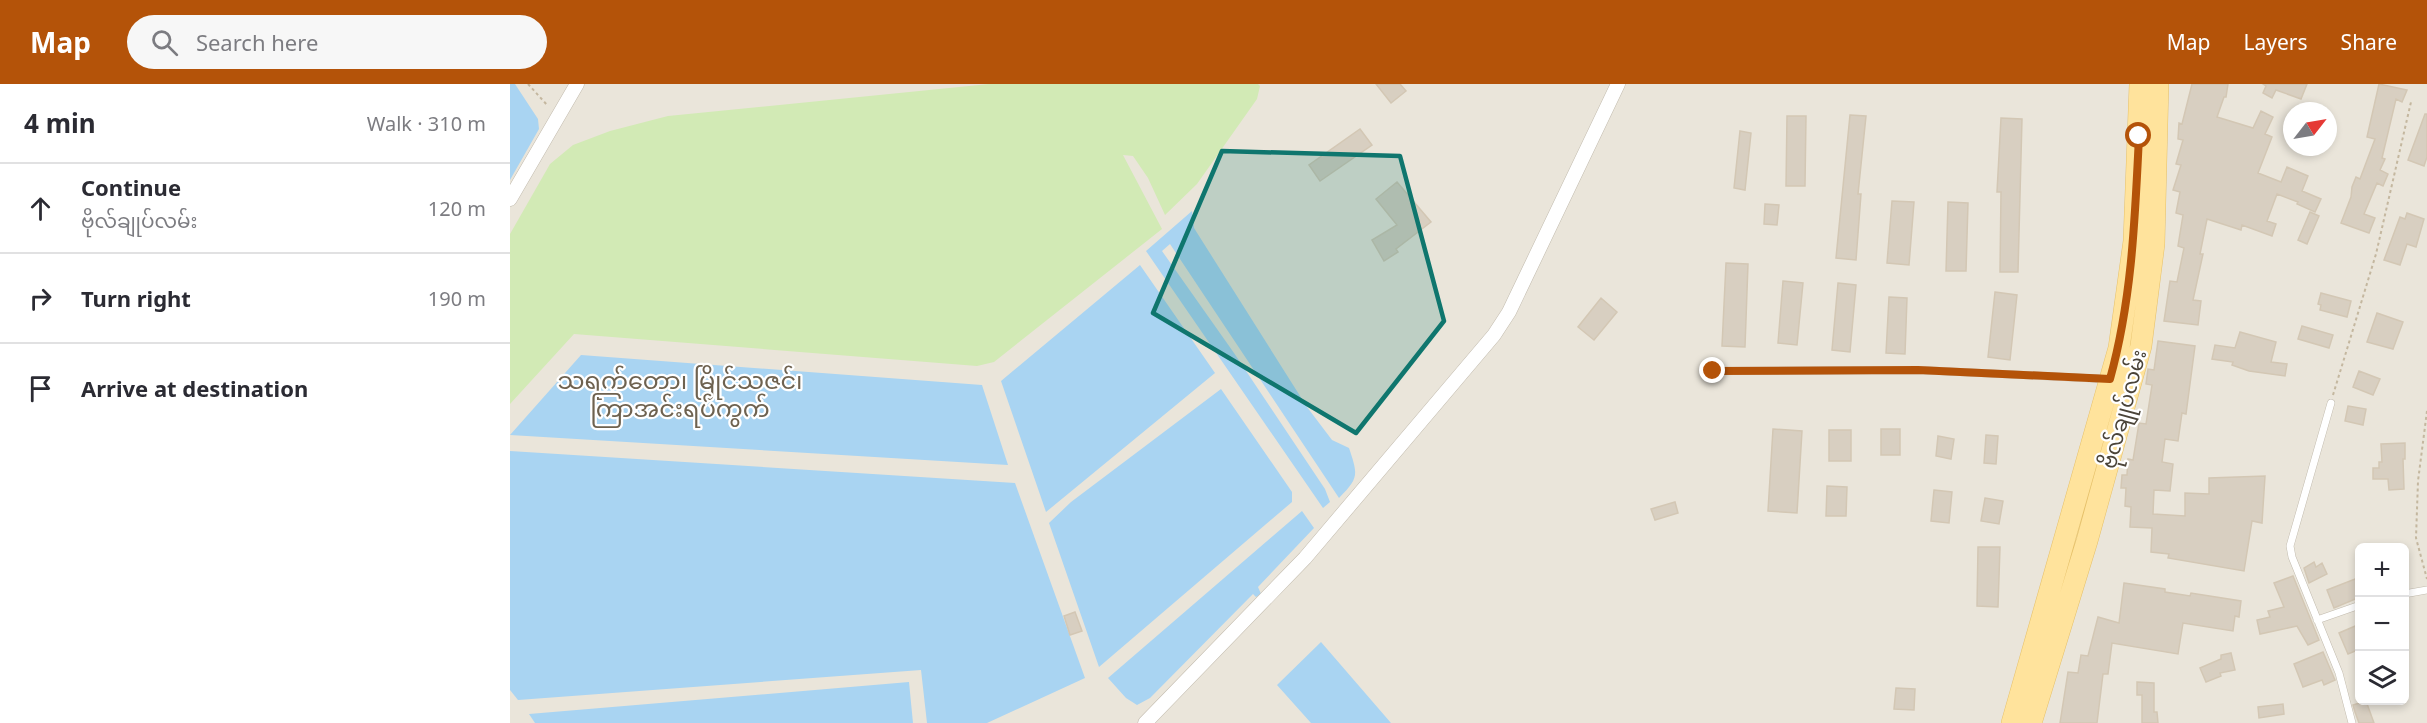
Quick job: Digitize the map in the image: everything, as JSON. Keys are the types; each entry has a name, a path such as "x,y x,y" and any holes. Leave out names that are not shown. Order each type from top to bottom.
{"main road":[{"name":"ဗိုလ်ချုပ်လမ်း","path":"2012,723 2119,348 2134,241 2140,84"},
{"name":"ဗိုလ်ချုပ်လမ်း","path":"2031,723 2087,541 2141,346 2154,244 2158,84"}],"street":[{"path":"510,199 578,84"},
{"path":"1145,723 1305,558 1494,335 1509,312 1618,84"}],"lane":[{"path":"1713,371 1918,370 2110,379"},
{"path":"2331,403 2290,546 2292,557 2338,673 2352,723"},
{"path":"2409,593 2427,590"},
{"path":"2317,620 2355,607"}],"path":[{"path":"528,84 558,117"},
{"path":"2331,403 2376,255 2411,102"},
{"path":"2427,411 2418,481 2416,538 2427,579"}],"highlighted area":[{"path":"1222,151 1400,156 1444,321 1356,433 1153,313"}],"shaded area":[{"path":"510,84 2427,84 2427,723 510,723"}],"green space":[{"path":"989,84 1258,84 1260,86 1257,99 1197,184 1165,215 1148,178 1133,156 1123,155 1162,229 994,362 977,366 574,334 510,404 510,234 550,164 573,145 610,131 668,116"}],"water":[{"path":"510,84 515,84 538,119 539,129 510,180"},
{"path":"1192,211 1194,228 1307,407 1332,440 1349,448 1355,476 1350,486 1339,498 1170,244 1162,251 1325,489 1330,502 1323,508 1146,251"},
{"path":"1140,265 1215,373 1046,512 1001,381"},
{"path":"581,355 982,385 1008,465 510,435"},
{"path":"1221,389 1292,492 1292,502 1099,667 1049,523 1071,502"},
{"path":"510,451 1015,483 1085,678 987,723 927,723 921,670 518,700 510,690"},
{"path":"1302,511 1314,528 1258,587 1261,594 1256,597 1253,594 1150,698 1137,705 1126,698 1108,678"},
{"path":"1321,642 1391,723 1311,723 1277,685"},
{"path":"909,682 913,723 535,723 529,714"}],"building":[{"path":"1376,84 1400,84 1406,91 1391,103"},
{"path":"2192,84 2228,84 2226,97 2224,97 2217,117 2253,128 2261,111 2273,117 2265,134 2272,137 2258,173 2281,182 2287,167 2308,176 2302,191 2321,199 2315,212 2277,194 2267,221 2276,224 2272,236 2242,225 2241,230 2207,219 2200,254 2203,254 2193,300 2201,301 2198,325 2164,321 2170,281 2177,282 2184,248 2178,246 2183,215 2176,213 2180,192 2173,190 2181,165 2176,164 2183,140 2178,139 2179,123 2182,124"},
{"path":"2263,84 2307,84 2301,99 2276,90 2272,98 2263,93 2266,86"},
{"path":"2379,84 2407,90 2402,102 2396,99 2382,158 2385,159 2380,170 2388,174 2383,186 2377,183 2364,214 2375,218 2369,233 2341,223 2356,177 2360,179 2375,139 2367,137"},
{"path":"2425,114 2427,114 2427,157 2424,166 2408,160"},
{"path":"1850,115 1866,116 1858,194 1861,194 1856,260 1836,258"},
{"path":"1787,116 1806,116 1805,186 1786,186"},
{"path":"2001,118 2022,119 2018,272 2000,272 2001,192 1997,192"},
{"path":"1360,129 1372,145 1320,181 1309,165"},
{"path":"1740,131 1751,133 1745,190 1734,188"},
{"path":"1397,182 1431,222 1396,249 1398,252 1384,261 1372,240 1397,225 1376,199"},
{"path":"1892,201 1914,202 1909,265 1887,263"},
{"path":"1948,202 1968,203 1966,271 1946,271"},
{"path":"1765,204 1779,205 1777,225 1764,224"},
{"path":"2310,212 2319,216 2307,244 2298,240"},
{"path":"2407,213 2424,219 2416,247 2407,244 2400,265 2384,260 2400,217 2405,219"},
{"path":"1726,263 1748,264 1745,347 1722,346"},
{"path":"1783,281 1803,283 1797,345 1778,343"},
{"path":"1838,283 1856,285 1850,352 1832,350"},
{"path":"1995,292 2017,295 2010,360 1988,357"},
{"path":"2321,293 2351,301 2347,317 2320,310 2321,305 2318,304"},
{"path":"1889,297 1907,298 1905,354 1886,353"},
{"path":"1601,298 1617,312 1594,340 1578,327"},
{"path":"2377,313 2403,322 2393,349 2367,342"},
{"path":"2302,326 2333,335 2329,348 2298,339"},
{"path":"2240,332 2276,342 2271,362 2287,364 2285,376 2249,371 2232,365 2233,362 2212,359 2215,345 2235,348"},
{"path":"2158,341 2195,346 2186,414 2182,413 2178,441 2165,439 2162,462 2173,464 2170,491 2154,490 2153,514 2185,516 2185,493 2209,494 2209,478 2265,476 2262,523 2252,521 2244,571 2168,558 2169,554 2151,552 2152,528 2130,527 2131,507 2125,506 2126,488 2121,488 2122,475 2127,475 2128,459 2133,460 2139,423 2146,424 2152,385 2146,384 2148,369 2154,370"},
{"path":"2359,371 2380,379 2373,395 2353,387"},
{"path":"2348,406 2366,409 2363,425 2345,421"},
{"path":"1773,429 1802,431 1797,513 1768,511"},
{"path":"1881,429 1900,429 1900,455 1881,455"},
{"path":"1829,430 1851,430 1851,461 1829,461"},
{"path":"1986,435 1998,436 1996,464 1984,463"},
{"path":"1938,436 1954,439 1951,459 1936,456"},
{"path":"2405,443 2404,489 2389,490 2388,479 2373,479 2373,468 2379,468 2379,462 2382,462 2381,444"},
{"path":"1827,486 1847,487 1846,516 1826,516"},
{"path":"1934,490 1952,492 1949,523 1931,521"},
{"path":"1985,498 2003,501 1999,524 1981,521"},
{"path":"1675,502 1678,513 1655,520 1651,509"},
{"path":"1978,547 2000,547 1998,607 1977,606"},
{"path":"2314,562 2316,567 2322,563 2327,574 2309,583 2304,568"},
{"path":"2293,576 2319,640 2308,645 2297,626 2260,634 2257,620 2270,617 2268,611 2284,607 2274,583"},
{"path":"2355,579 2355,599 2334,608 2327,590"},
{"path":"2124,583 2165,589 2165,592 2190,596 2191,593 2241,601 2239,617 2235,616 2233,631 2183,623 2178,654 2112,643 2108,674 2103,674 2097,723 2060,723 2068,672 2078,673 2081,655 2088,656 2098,617 2119,623"},
{"path":"1075,612 1082,631 1070,635 1064,616"},
{"path":"2355,626 2355,651 2348,654 2339,633"},
{"path":"2323,652 2335,680 2324,685 2322,680 2303,687 2294,664"},
{"path":"2231,653 2235,670 2220,673 2221,676 2206,682 2200,668 2221,659 2221,655"},
{"path":"2137,682 2154,683 2154,712 2157,712 2158,723 2142,723 2142,695 2137,695"},
{"path":"1896,688 1915,689 1914,710 1894,709"},
{"path":"2283,704 2284,714 2259,718 2258,707"},
{"path":"2353,705 2367,705 2374,723 2359,723"}],"district":[{"name":"သရက်တော၊ မြိုင်သဇင်၊ ကြာအင်းရပ်ကွက်","path":"680,393"}],"route":[{"path":"1713,371 1918,370 2110,379 2119,348 2134,241 2139,136"}]}
